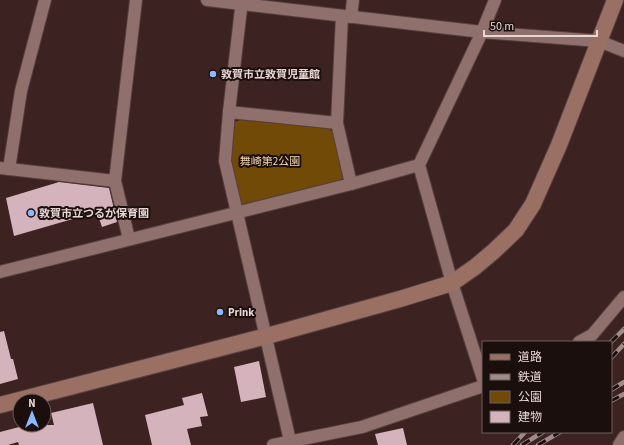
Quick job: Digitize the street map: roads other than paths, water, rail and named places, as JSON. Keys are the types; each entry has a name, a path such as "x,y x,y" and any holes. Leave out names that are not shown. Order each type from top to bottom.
{"street":[{"path":"45,0 21,91 5,169 115,181"},
{"path":"129,239 115,181 136,0"},
{"path":"207,0 242,2 482,32 599,41 624,51"},
{"path":"351,184 337,123 347,16 353,0"},
{"path":"482,376 452,282 419,165 482,32 495,0"},
{"path":"0,404 267,336 400,299 452,282 475,267 516,230 533,204 559,145 615,0"},
{"path":"242,2 229,112 225,161 291,444"},
{"path":"229,112 337,123"},
{"path":"0,272 351,184 419,165"},
{"path":"581,341 592,335 624,297"},
{"path":"273,445 291,444 362,427 482,386"},
{"path":"619,445 624,437"}],"railway":[{"path":"612,341 624,329"},
{"path":"612,357 624,344"},
{"path":"612,389 624,382"},
{"path":"612,400 624,394"},
{"path":"513,445 524,433"},
{"path":"522,445 541,433"},
{"path":"538,445 558,433"}],"place":[{"name":"敦賀市立敦賀児童館","path":"213,74"},
{"name":"敦賀市立つるが保育園","path":"31,213"},
{"name":"Prink","path":"220,312"}],"park label":[{"name":"舞崎第2公園","path":"270,161"}]}
